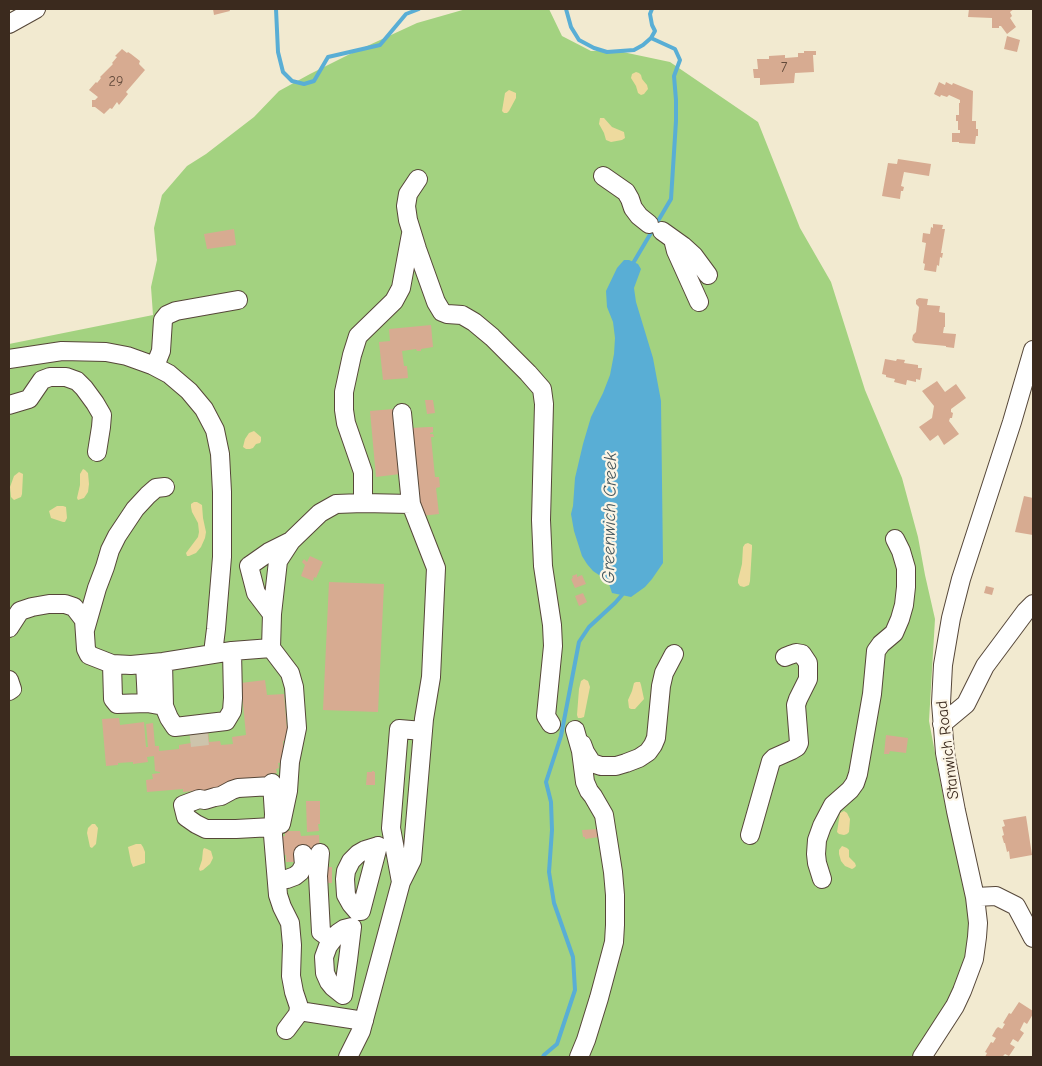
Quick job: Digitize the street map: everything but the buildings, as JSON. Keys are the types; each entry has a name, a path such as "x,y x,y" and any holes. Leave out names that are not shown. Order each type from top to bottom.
{"street":[{"path":"9,24 36,9"},
{"path":"603,176 626,192 632,208 639,216 683,246 694,256 708,276"},
{"path":"418,179 408,194 406,206 412,231 436,302 442,312 462,315 474,322 492,337 542,389 544,404 541,520 543,566 552,625 553,646 546,716 551,724"},
{"path":"363,503 363,472 346,423 344,392 358,336 394,301 401,288 412,231"},
{"path":"661,231 676,251 699,302"},
{"path":"155,366 161,351 163,320 167,315 176,311 238,300"},
{"name":"Stanwich Road","path":"922,1057 955,1006 962,991 971,969 978,937 978,912 948,774 942,724 943,665 955,601 966,562 1012,422 1033,350"},
{"path":"9,360 62,351 106,352 127,356 155,366 169,374 189,390 204,409 215,430 220,454 222,492 222,557 216,630 212,653"},
{"path":"9,405 28,399 42,380 50,377 66,377 77,381 102,415 97,452"},
{"path":"348,1057 361,1031 401,882 412,860 424,719 431,677 436,568 411,504 402,413"},
{"path":"85,630 110,550 117,536 135,509 148,495 156,488 164,487"},
{"path":"274,835 276,840 286,798 290,762 297,728 294,687 290,673 271,648 272,614 278,561 291,541 320,513 336,504 411,504"},
{"path":"822,879 817,863 817,840 833,805 855,783 872,694 876,652 894,633 904,605 906,568 895,538"},
{"path":"249,566 269,552 291,541"},
{"path":"222,557 249,566"},
{"path":"249,566 256,593 272,614"},
{"path":"9,628 14,614 32,607 65,604 83,607 88,606 94,600"},
{"path":"942,724 966,704 985,666 1033,604"},
{"path":"74,606 84,620 86,649 89,655 112,664 145,664 232,650 271,648"},
{"path":"208,736 220,729 232,711 232,650"},
{"path":"579,1057 609,965 614,942 615,915 613,872 605,822 585,782 581,751 575,730 592,763 602,766 616,766 639,758 648,752 656,738 664,673 674,654"},
{"path":"750,836 770,761 797,747 799,743 796,705 808,679 808,663 802,654 790,654 785,658"},
{"path":"156,704 163,662"},
{"path":"112,664 113,699 117,704 156,704"},
{"path":"145,664 156,704 179,733 190,738"},
{"path":"9,680 12,688 9,691"},
{"path":"175,727 226,721"},
{"path":"401,882 391,828 399,729 423,731"},
{"path":"274,835 202,828 186,817 183,805 199,799 205,800 222,796 238,788 272,784 279,901 290,923 292,976 299,1011 286,1030"},
{"path":"278,881 288,879 300,872 311,854 318,876 321,932 333,957"},
{"path":"975,897 996,896 1016,906 1033,938"},
{"path":"299,1011 364,1021"}],"green space":[{"path":"466,9 549,9 562,36 591,51 618,51 670,62 758,122 800,228 831,282 865,390 902,478 918,537 935,619 929,721 972,931 967,966 951,999 913,1057 9,1057 9,344 153,315 151,287 157,260 154,228 162,195 187,166 206,154 254,117 279,91 352,53 417,23"}],"sand":[{"path":"636,72 641,75 648,89 641,95 638,93 631,78 632,74"},
{"path":"509,90 516,93 516,98 509,111 504,113 502,111 505,93"},
{"path":"600,118 604,118 612,127 624,132 625,138 611,142 606,140 599,124"},
{"path":"254,431 261,437 261,441 253,448 246,449 243,447 245,439 249,433"},
{"path":"83,469 88,473 88,492 84,498 78,500 80,474"},
{"path":"19,472 23,474 22,494 21,497 14,500 11,497 10,487 14,476"},
{"path":"194,502 202,505 206,532 201,547 196,553 187,556 186,553 198,537 199,532 198,523 191,507 191,504"},
{"path":"57,506 66,507 67,518 65,522 51,518 49,511"},
{"path":"748,543 752,545 750,581 749,585 744,587 740,586 738,580 742,564 743,547"},
{"path":"584,679 588,681 590,687 584,717 578,718 579,689 581,681"},
{"path":"636,682 640,682 644,699 635,709 631,709 629,708 628,700"},
{"path":"844,811 850,819 849,832 844,835 837,832 840,813"},
{"path":"95,824 98,828 96,844 92,848 90,847 87,833 88,828"},
{"path":"141,844 143,847 145,863 133,867 128,847"},
{"path":"842,846 849,850 849,857 855,863 856,866 852,869 845,866 841,861 839,850"},
{"path":"204,848 211,851 213,858 210,864 200,871 199,869"}],"water":[{"path":"624,260 638,264 641,269 634,288 636,302 653,358 661,401 663,563 645,587 631,597 612,593 608,581 593,571 587,564 582,556 574,531 571,514 575,478 583,444 591,417 610,375 614,354 613,322 607,307 606,291 617,268"}],"waterway":[{"path":"276,9 278,52 283,72 292,81 304,84 314,81 328,57 380,45 406,14 419,9"},
{"path":"566,9 571,27 579,40 607,52 634,50 651,38 655,31 650,14 652,9"},
{"name":"Greenwich Creek","path":"632,265 671,199 676,121 674,76 680,60 675,49 651,38"},
{"name":"Greenwich Creek","path":"543,1057 557,1044 575,990 573,957 554,903 549,872 552,830 551,802 546,782 561,736 579,642 589,627 615,603 622,595 622,592"}],"tunnel":[{"path":"190,738 208,736"}]}
